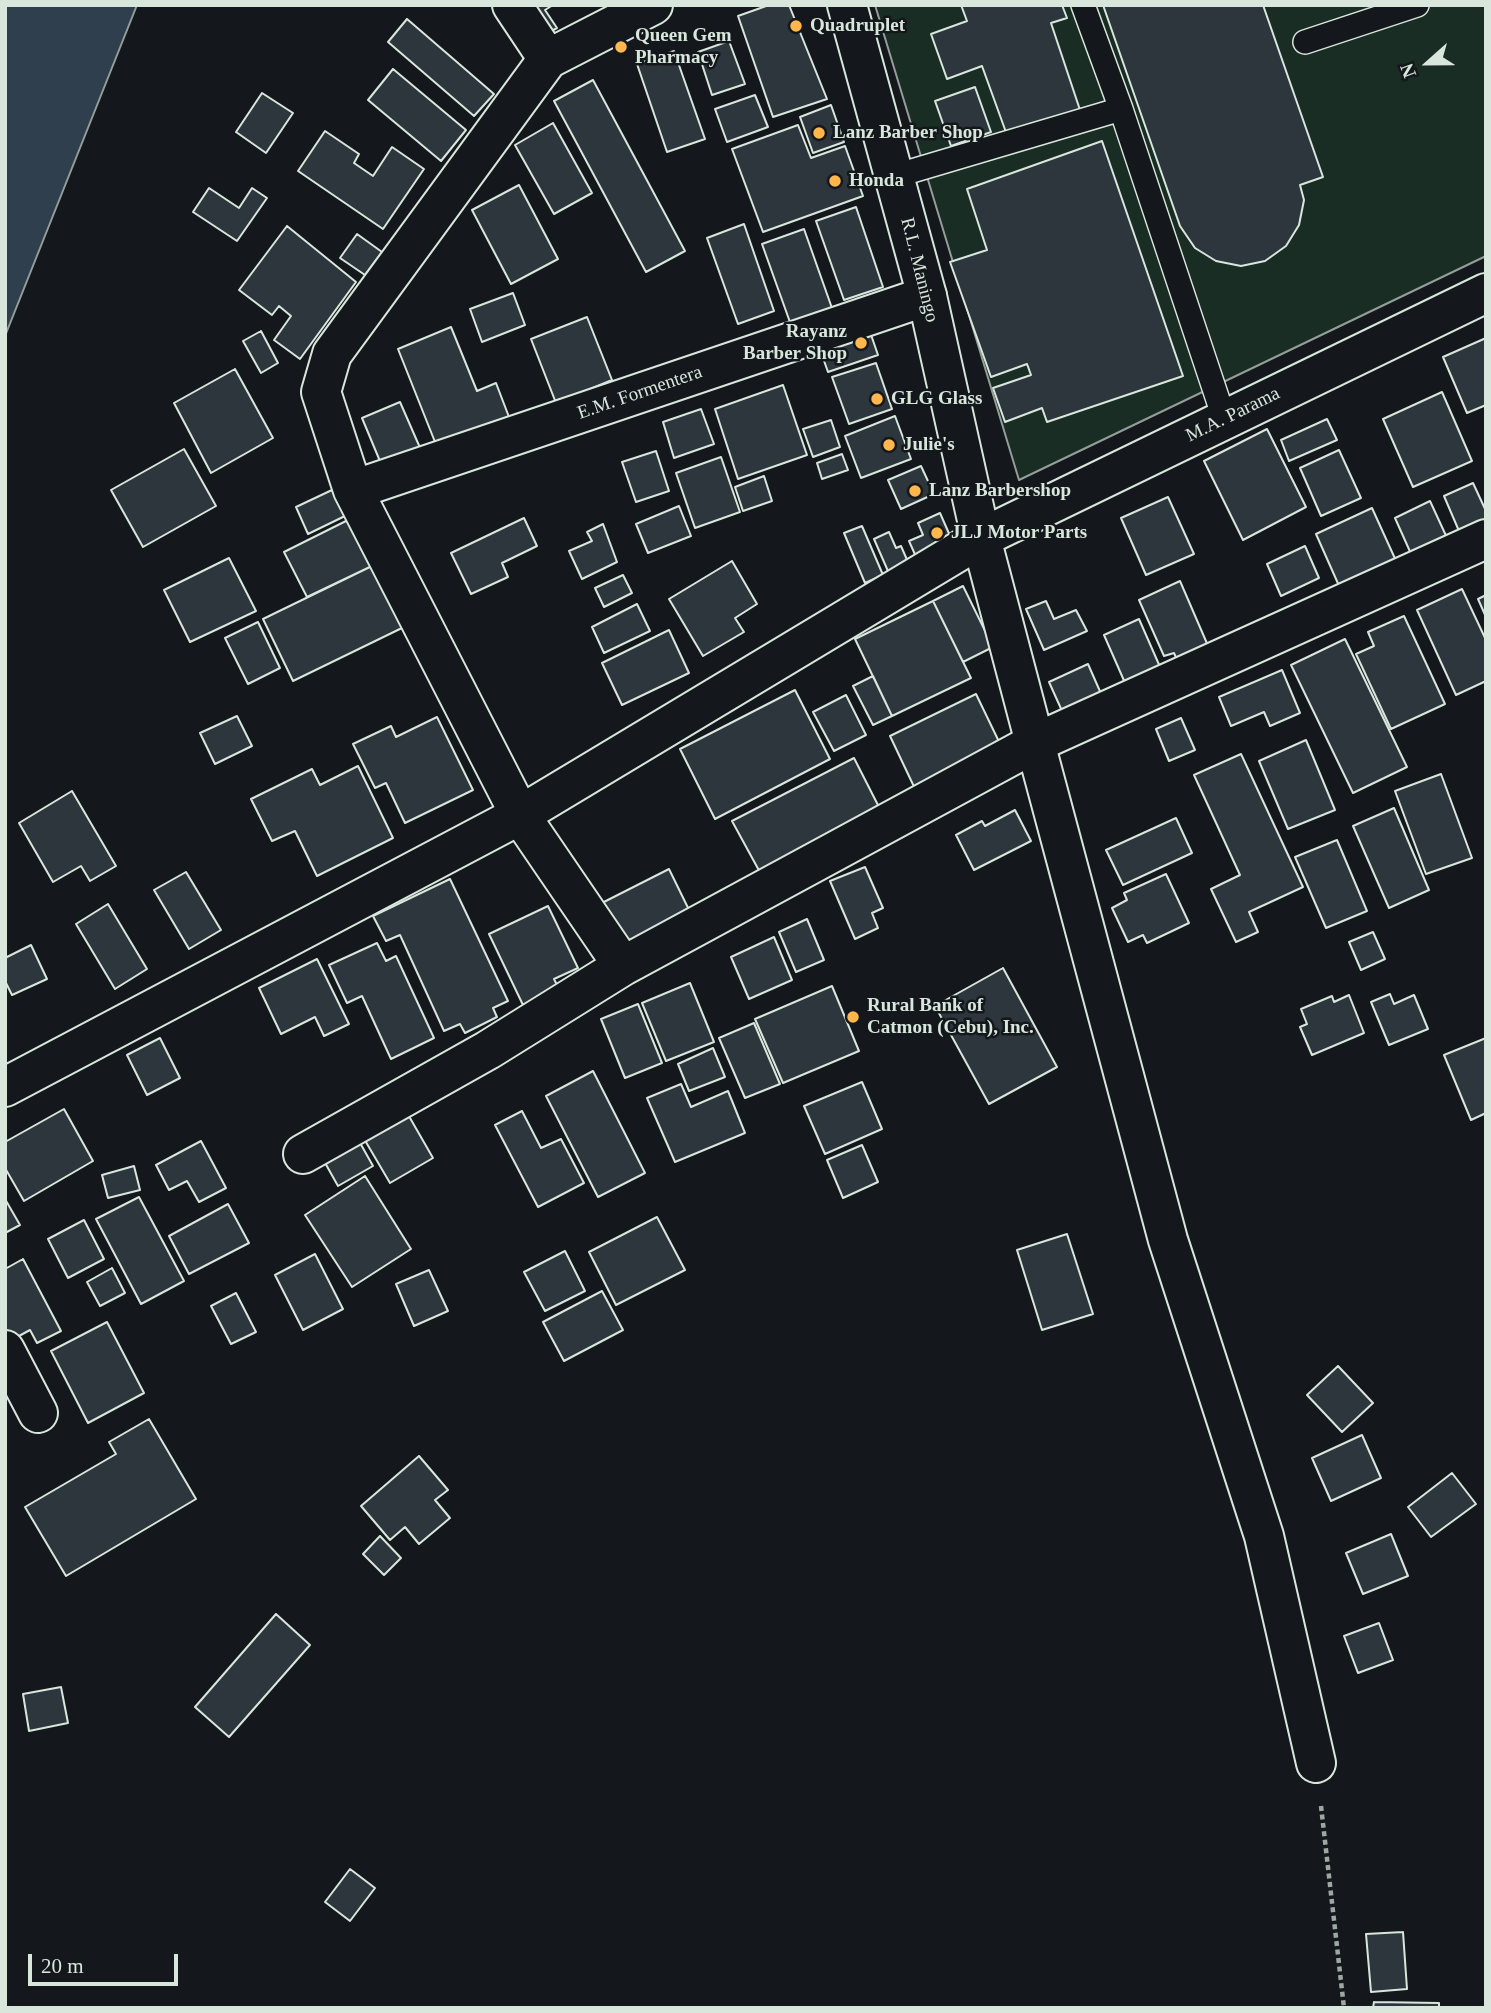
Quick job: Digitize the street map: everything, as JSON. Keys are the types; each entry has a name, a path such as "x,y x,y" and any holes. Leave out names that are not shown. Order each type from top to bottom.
{"street":[{"path":"512,5 548,59"},
{"path":"622,966 520,815 353,490 321,392 332,354 548,59 653,5"},
{"name":"R.L. Maningo","path":"847,5 926,296 981,538 1035,743 1168,1240 1264,1536 1316,1763"},
{"name":"M.A. Parama","path":"5,1087 520,815 981,538 1486,293"},
{"name":"E.M. Formentera","path":"353,490 926,296"},
{"path":"303,1154 488,1050 622,966 1035,743 1486,539"},
{"path":"5,1350 38,1413"}],"lane":[{"path":"1083,5 1121,109 1224,418"},
{"path":"1305,42 1417,5"},
{"path":"895,176 1121,109"}],"path":[{"path":"1316,1763 1344,2008"}],"green space":[{"path":"875,5 1486,5 1486,256 1019,480"}],"water":[{"path":"5,5 137,5 5,336"}],"building":[{"path":"522,5 553,5 545,10 557,28 537,39"},
{"path":"769,5 789,5 827,99 773,117 738,16"},
{"path":"961,5 1062,5 1067,18 1051,23 1080,110 1007,135 982,66 947,79 931,34 967,21"},
{"path":"1103,5 1263,5 1323,177 1300,185 1304,200 1299,225 1286,246 1265,261 1241,266 1216,261 1195,248 1180,226"},
{"path":"407,19 494,94 474,116 388,42"},
{"path":"729,41 745,84 712,95 698,52"},
{"path":"674,51 705,139 667,152 637,64"},
{"path":"393,69 466,130 441,161 368,100"},
{"path":"593,80 685,251 646,272 554,101"},
{"path":"975,87 991,132 951,146 935,101"},
{"path":"262,93 293,113 266,153 236,132"},
{"path":"755,95 768,127 727,142 715,109"},
{"path":"831,105 844,142 813,153 800,117"},
{"path":"553,123 592,193 554,214 515,145"},
{"path":"798,125 811,158 845,146 863,196 763,232 732,149"},
{"path":"325,131 359,154 354,163 373,176 392,147 424,169 383,229 298,171"},
{"path":"1102,141 1183,376 1047,422 1042,408 1005,422 993,388 1031,375 1027,364 991,377 950,262 987,250 967,189"},
{"path":"519,185 558,259 511,284 472,210"},
{"path":"209,188 239,208 252,188 267,198 237,241 193,212"},
{"path":"856,207 883,287 844,300 816,221"},
{"path":"744,224 774,311 738,324 707,238"},
{"path":"287,226 356,282 300,359 274,340 291,316 279,306 272,315 239,290"},
{"path":"804,229 833,311 791,325 762,244"},
{"path":"357,234 382,252 365,275 340,258"},
{"path":"513,293 525,325 482,342 470,309"},
{"path":"587,317 612,380 556,403 531,339"},
{"path":"868,326 878,355 828,372 818,344"},
{"path":"451,327 477,391 496,383 509,417 437,447 398,349"},
{"path":"261,331 278,363 261,373 243,341"},
{"path":"1486,338 1486,405 1467,413 1443,357"},
{"path":"876,363 892,409 849,424 832,377"},
{"path":"235,369 273,438 211,473 174,403"},
{"path":"783,385 807,455 738,479 715,409"},
{"path":"1442,392 1472,461 1413,487 1383,419"},
{"path":"400,402 421,450 382,466 362,418"},
{"path":"701,409 714,444 674,458 663,422"},
{"path":"895,416 911,459 861,478 845,436"},
{"path":"1327,419 1337,440 1289,461 1281,440"},
{"path":"831,420 840,447 813,457 803,429"},
{"path":"1267,429 1306,507 1243,540 1204,461"},
{"path":"184,449 216,506 143,547 111,490"},
{"path":"1339,450 1361,498 1321,516 1300,468"},
{"path":"656,451 669,491 636,502 622,462"},
{"path":"842,454 848,470 822,479 817,463"},
{"path":"721,457 740,512 695,528 676,473"},
{"path":"921,466 934,494 901,509 888,480"},
{"path":"764,476 772,501 743,511 735,487"},
{"path":"1473,483 1486,511 1486,519 1459,531 1444,496"},
{"path":"332,490 345,516 308,534 296,507"},
{"path":"1168,497 1194,554 1146,575 1121,518"},
{"path":"1430,501 1448,540 1412,556 1395,518"},
{"path":"679,506 691,536 648,553 636,524"},
{"path":"1372,508 1397,563 1340,588 1316,534"},
{"path":"940,513 951,538 917,559 909,541 923,535 918,523"},
{"path":"352,518 374,565 307,597 284,552"},
{"path":"524,518 537,546 502,563 508,577 471,594 451,553"},
{"path":"603,524 617,562 582,579 569,551 592,541 587,532"},
{"path":"862,526 883,575 865,583 844,533"},
{"path":"889,532 896,548 901,546 911,569 891,578 874,539"},
{"path":"1305,546 1319,578 1281,596 1267,564"},
{"path":"229,558 256,611 190,642 164,590"},
{"path":"732,561 757,604 735,618 744,632 703,656 669,599"},
{"path":"374,565 404,627 293,681 263,619"},
{"path":"623,575 632,593 604,607 595,588"},
{"path":"1180,581 1212,655 1181,669 1174,653 1164,656 1139,600"},
{"path":"963,586 993,647 963,662 933,601"},
{"path":"1462,589 1486,640 1486,681 1456,695 1417,610"},
{"path":"1486,595 1486,617 1478,599"},
{"path":"933,601 971,678 892,716 855,639"},
{"path":"1046,601 1054,619 1076,610 1087,631 1044,650 1026,609"},
{"path":"637,604 650,631 604,653 592,627"},
{"path":"1404,616 1445,704 1391,729 1356,654 1374,646 1368,632"},
{"path":"1139,619 1164,676 1129,692 1104,635"},
{"path":"258,622 280,668 248,684 225,638"},
{"path":"669,630 689,673 622,705 602,663"},
{"path":"1345,639 1407,767 1353,793 1291,665"},
{"path":"1088,664 1106,705 1067,722 1049,682"},
{"path":"1282,670 1300,713 1270,726 1264,712 1231,726 1219,697"},
{"path":"873,676 892,716 873,725 853,686"},
{"path":"795,690 830,759 715,819 680,749"},
{"path":"976,694 1003,750 917,793 890,736"},
{"path":"846,695 866,735 834,751 813,712"},
{"path":"237,716 252,746 215,764 200,733"},
{"path":"437,717 473,790 405,823 386,783 375,788 353,744 391,726 396,737"},
{"path":"1181,718 1195,750 1169,761 1156,729"},
{"path":"1306,740 1335,810 1288,829 1259,761"},
{"path":"1241,754 1303,887 1249,912 1258,932 1236,942 1211,889 1240,875 1194,775"},
{"path":"854,758 882,813 762,876 732,821"},
{"path":"358,766 393,838 317,876 295,831 272,841 251,799 312,769 320,785"},
{"path":"1441,774 1472,858 1426,874 1395,791"},
{"path":"72,791 116,866 90,881 81,866 53,882 19,823"},
{"path":"1394,808 1429,890 1389,908 1353,826"},
{"path":"1015,810 1031,841 974,870 956,835 982,821 985,826"},
{"path":"1176,818 1192,853 1123,885 1106,850"},
{"path":"1337,840 1367,911 1326,928 1295,857"},
{"path":"865,867 883,908 872,913 878,928 855,939 830,881"},
{"path":"669,869 693,918 621,948 594,907"},
{"path":"186,872 221,930 189,949 154,890"},
{"path":"1166,874 1189,923 1147,943 1143,935 1128,942 1112,908 1127,900 1124,893"},
{"path":"450,879 508,1001 493,1008 497,1017 465,1033 460,1024 444,1031 400,935 386,941 373,916"},
{"path":"108,904 147,969 115,989 76,924"},
{"path":"548,906 578,968 554,979 558,987 523,1005 489,934"},
{"path":"807,919 824,960 796,972 779,932"},
{"path":"1373,932 1385,959 1361,970 1349,942"},
{"path":"774,937 792,980 749,999 731,957"},
{"path":"377,943 386,961 396,956 434,1038 391,1059 362,996 347,1003 329,965"},
{"path":"31,945 47,979 12,995 5,981 5,958"},
{"path":"317,959 349,1024 324,1036 315,1017 281,1034 259,988"},
{"path":"1003,968 1057,1067 989,1104 935,1006"},
{"path":"690,983 714,1042 666,1061 642,1003"},
{"path":"832,986 859,1051 783,1083 755,1019"},
{"path":"1390,994 1394,1004 1414,995 1428,1029 1389,1045 1371,1002"},
{"path":"1349,995 1364,1033 1312,1055 1300,1027 1307,1024 1301,1009 1332,996 1334,1002"},
{"path":"638,1004 662,1063 625,1078 601,1019"},
{"path":"754,1023 780,1084 745,1098 719,1038"},
{"path":"160,1038 180,1078 147,1095 127,1055"},
{"path":"1486,1038 1486,1113 1471,1120 1444,1055"},
{"path":"713,1048 725,1077 689,1091 678,1064"},
{"path":"593,1071 645,1173 598,1197 546,1096"},
{"path":"862,1082 882,1129 825,1154 804,1106"},
{"path":"681,1084 691,1107 728,1091 745,1133 675,1162 647,1098"},
{"path":"64,1109 93,1161 24,1201 5,1168 5,1142"},
{"path":"406,1111 433,1158 390,1183 363,1137"},
{"path":"522,1111 541,1148 561,1139 584,1183 538,1207 495,1125"},
{"path":"201,1141 226,1188 199,1202 187,1181 169,1190 156,1165"},
{"path":"359,1141 373,1166 338,1186 324,1161"},
{"path":"862,1145 878,1182 843,1198 827,1160"},
{"path":"134,1166 140,1190 108,1198 102,1175"},
{"path":"365,1176 411,1249 352,1287 305,1215"},
{"path":"139,1197 184,1281 141,1304 96,1219"},
{"path":"5,1199 20,1225 5,1233"},
{"path":"228,1204 249,1243 189,1274 169,1236"},
{"path":"657,1217 685,1270 616,1305 589,1252"},
{"path":"84,1220 104,1259 68,1278 48,1239"},
{"path":"1067,1234 1093,1314 1042,1330 1017,1250"},
{"path":"565,1251 585,1291 545,1311 524,1272"},
{"path":"315,1254 343,1309 303,1330 275,1275"},
{"path":"23,1259 61,1331 37,1343 30,1330 8,1342 5,1337 5,1269"},
{"path":"112,1268 125,1293 100,1306 87,1282"},
{"path":"429,1270 448,1311 414,1326 396,1284"},
{"path":"602,1291 623,1330 564,1361 543,1322"},
{"path":"236,1293 256,1332 231,1344 211,1306"},
{"path":"107,1322 144,1393 88,1423 51,1351"},
{"path":"1338,1366 1373,1403 1342,1432 1307,1395"},
{"path":"149,1419 196,1499 66,1576 25,1507 116,1454 109,1442"},
{"path":"1362,1435 1381,1478 1331,1501 1312,1458"},
{"path":"419,1456 448,1490 435,1500 450,1518 419,1544 405,1527 390,1540 361,1506"},
{"path":"1452,1473 1476,1504 1431,1537 1408,1507"},
{"path":"1391,1534 1408,1576 1363,1594 1346,1553"},
{"path":"380,1536 401,1558 384,1575 363,1554"},
{"path":"276,1614 310,1645 229,1737 195,1707"},
{"path":"1379,1623 1393,1660 1358,1673 1344,1636"},
{"path":"61,1687 68,1723 29,1731 23,1694"},
{"path":"350,1869 375,1888 350,1921 325,1902"},
{"path":"1403,1932 1407,1989 1371,1992 1366,1934"},
{"path":"1374,2002 1439,2003 1439,2008 1373,2008"}],"place":[{"name":"Quadruplet","path":"796,26"},
{"name":"Queen Gem Pharmacy","path":"621,47"},
{"name":"Lanz Barber Shop","path":"819,133"},
{"name":"Honda","path":"835,181"},
{"name":"Rayanz Barber Shop","path":"861,343"},
{"name":"GLG Glass","path":"877,399"},
{"name":"Julie's","path":"889,445"},
{"name":"Lanz Barbershop","path":"915,491"},
{"name":"JLJ Motor Parts","path":"937,533"},
{"name":"Rural Bank of Catmon (Cebu), Inc.","path":"853,1017"}]}
